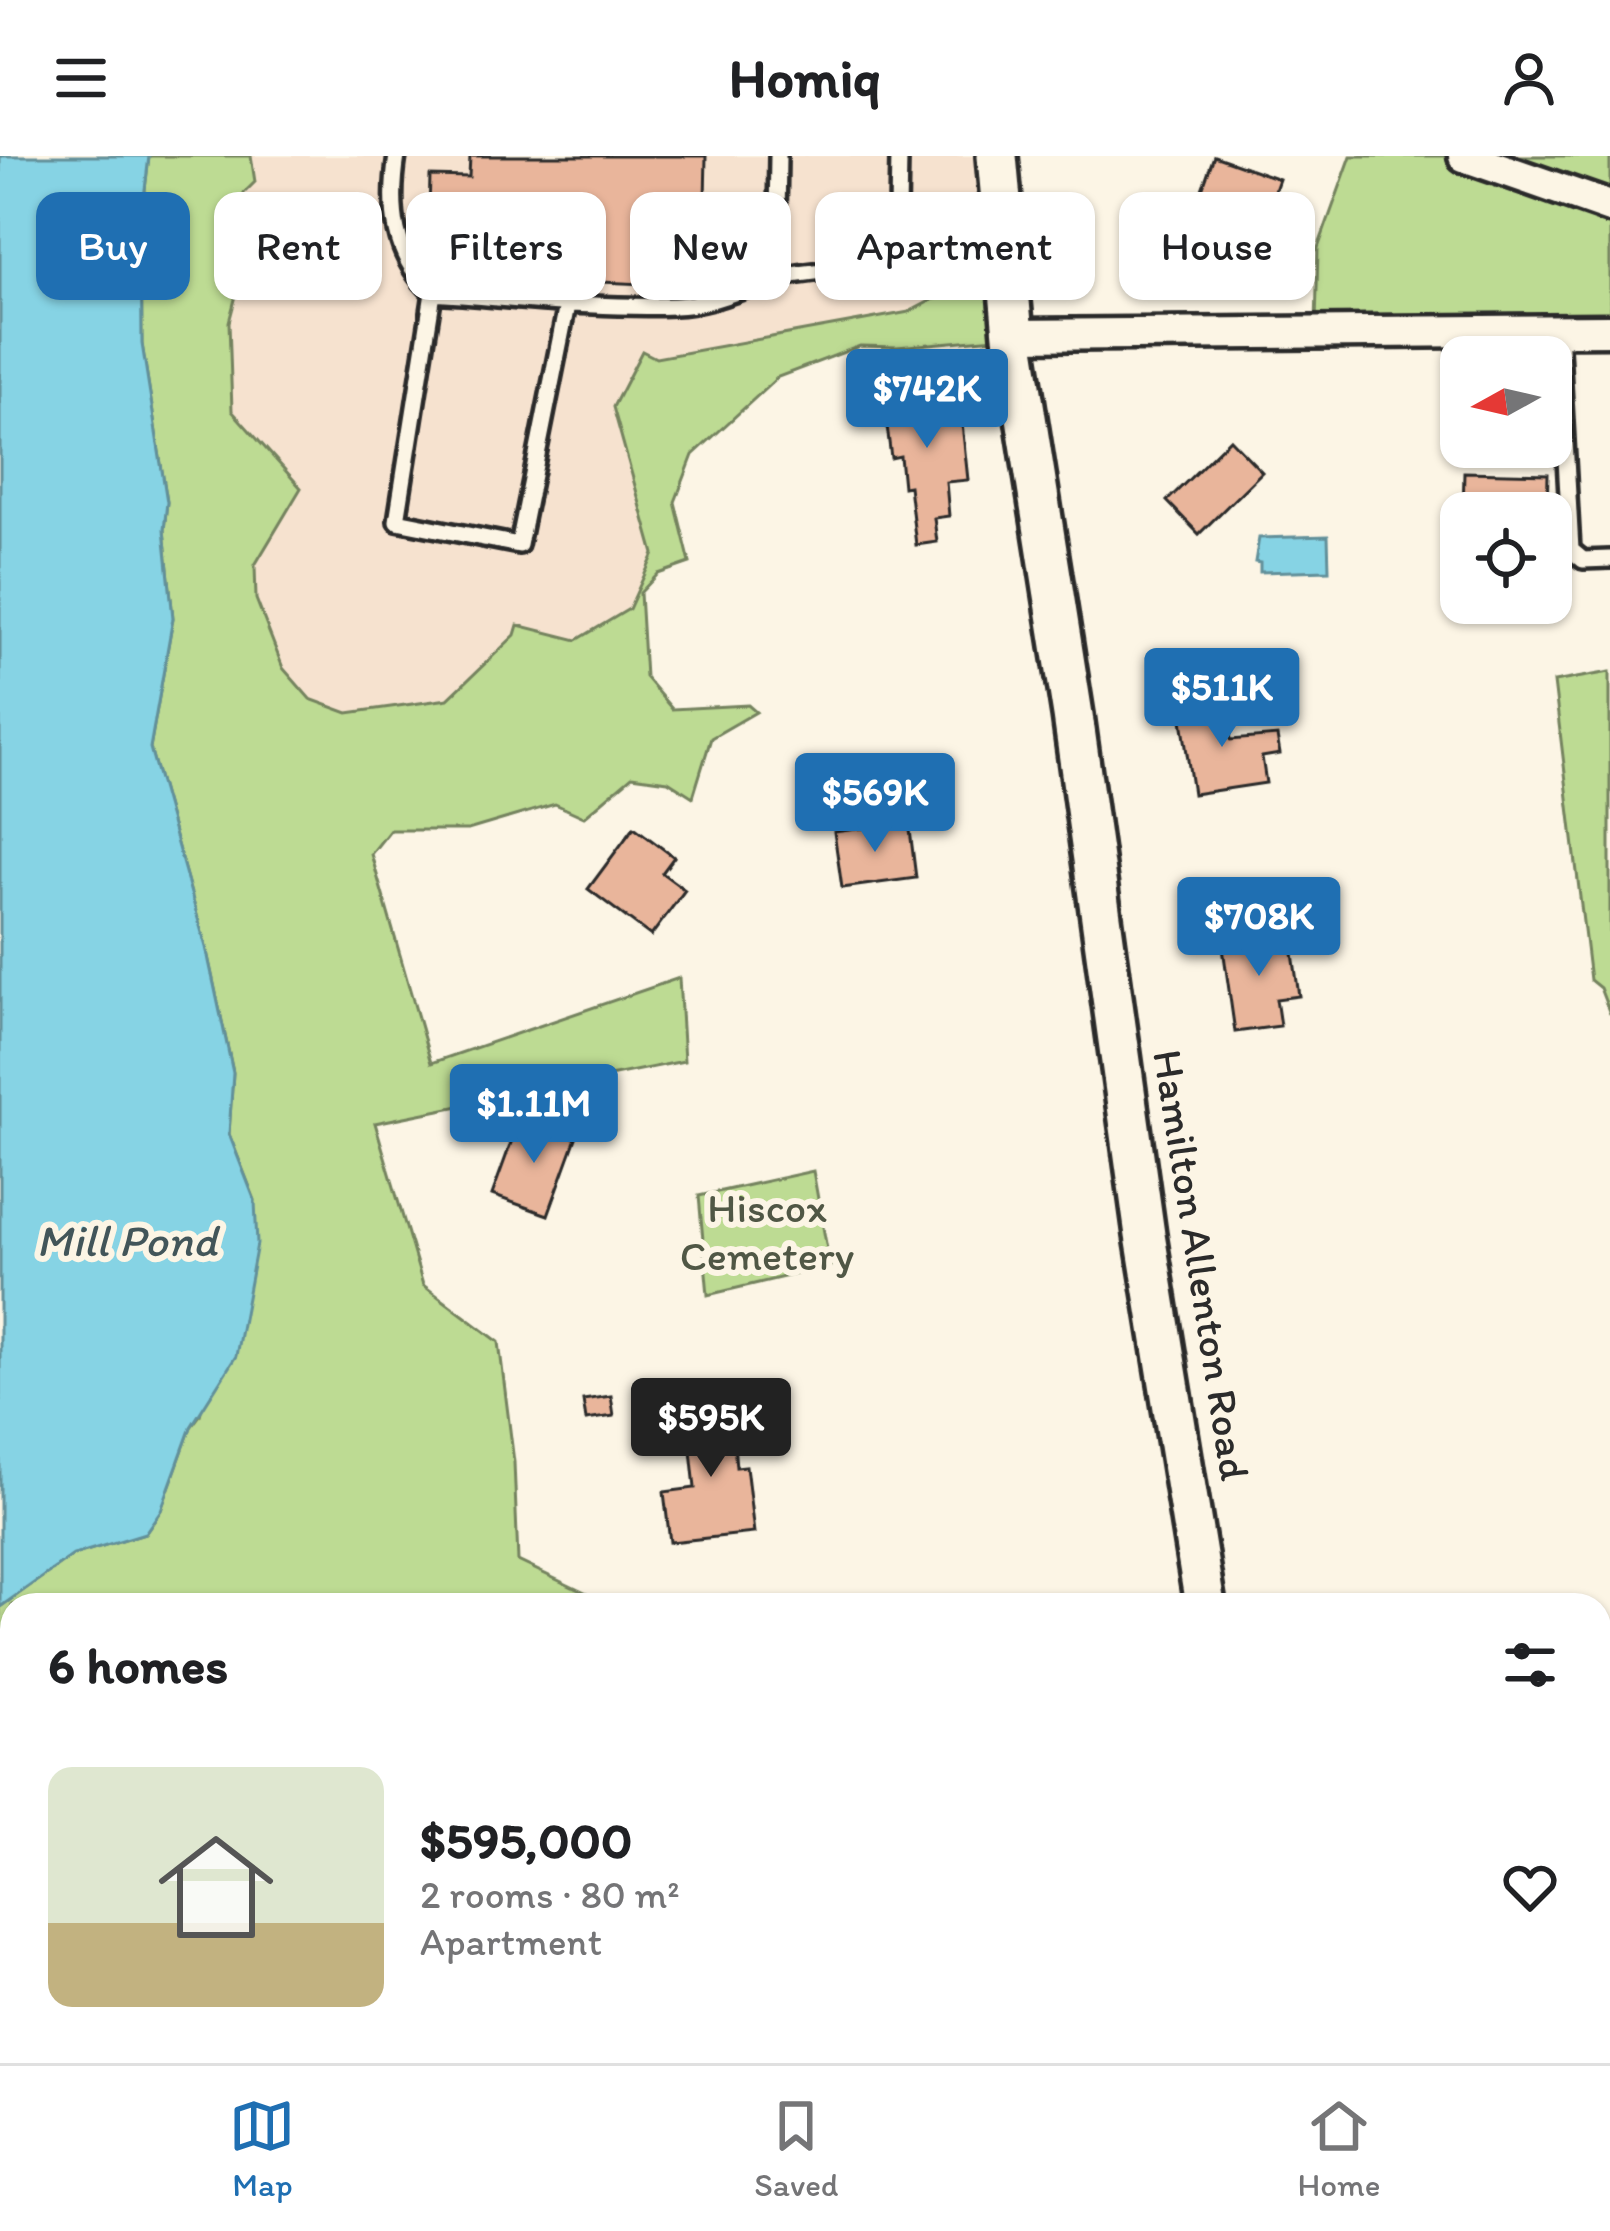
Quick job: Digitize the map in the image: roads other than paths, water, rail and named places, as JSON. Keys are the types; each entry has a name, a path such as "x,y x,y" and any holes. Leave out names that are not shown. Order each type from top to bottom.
{"street":[{"name":"Hamilton Allenton Road","path":"997,156 1000,192"},
{"path":"1464,156 1610,207"},
{"name":"Hamilton Allenton Road","path":"1008,300 1073,715 1145,1235 1203,1593"},
{"path":"1012,334 1610,330"}],"lane":[{"path":"397,156 392,193 406,259"},
{"path":"777,192 778,156"},
{"path":"898,192 899,156"},
{"path":"432,300 397,520 519,545 568,300 676,306 700,300"},
{"path":"1559,332 1571,550 1583,560 1610,559"}],"water":[{"name":"Mill Pond","path":"0,156 149,156 145,192 36,192 36,300 142,300 142,344 167,502 164,530 173,618 150,748 206,947 233,1073 229,1134 255,1201 257,1244 236,1356 191,1427 161,1510 145,1533 73,1555 20,1593 0,1593"},
{"path":"1328,536 1329,570 1260,572 1260,563 1255,562 1259,538"}],"park label":[{"name":"Hiscox Cemetery","path":"767,1231"}]}
